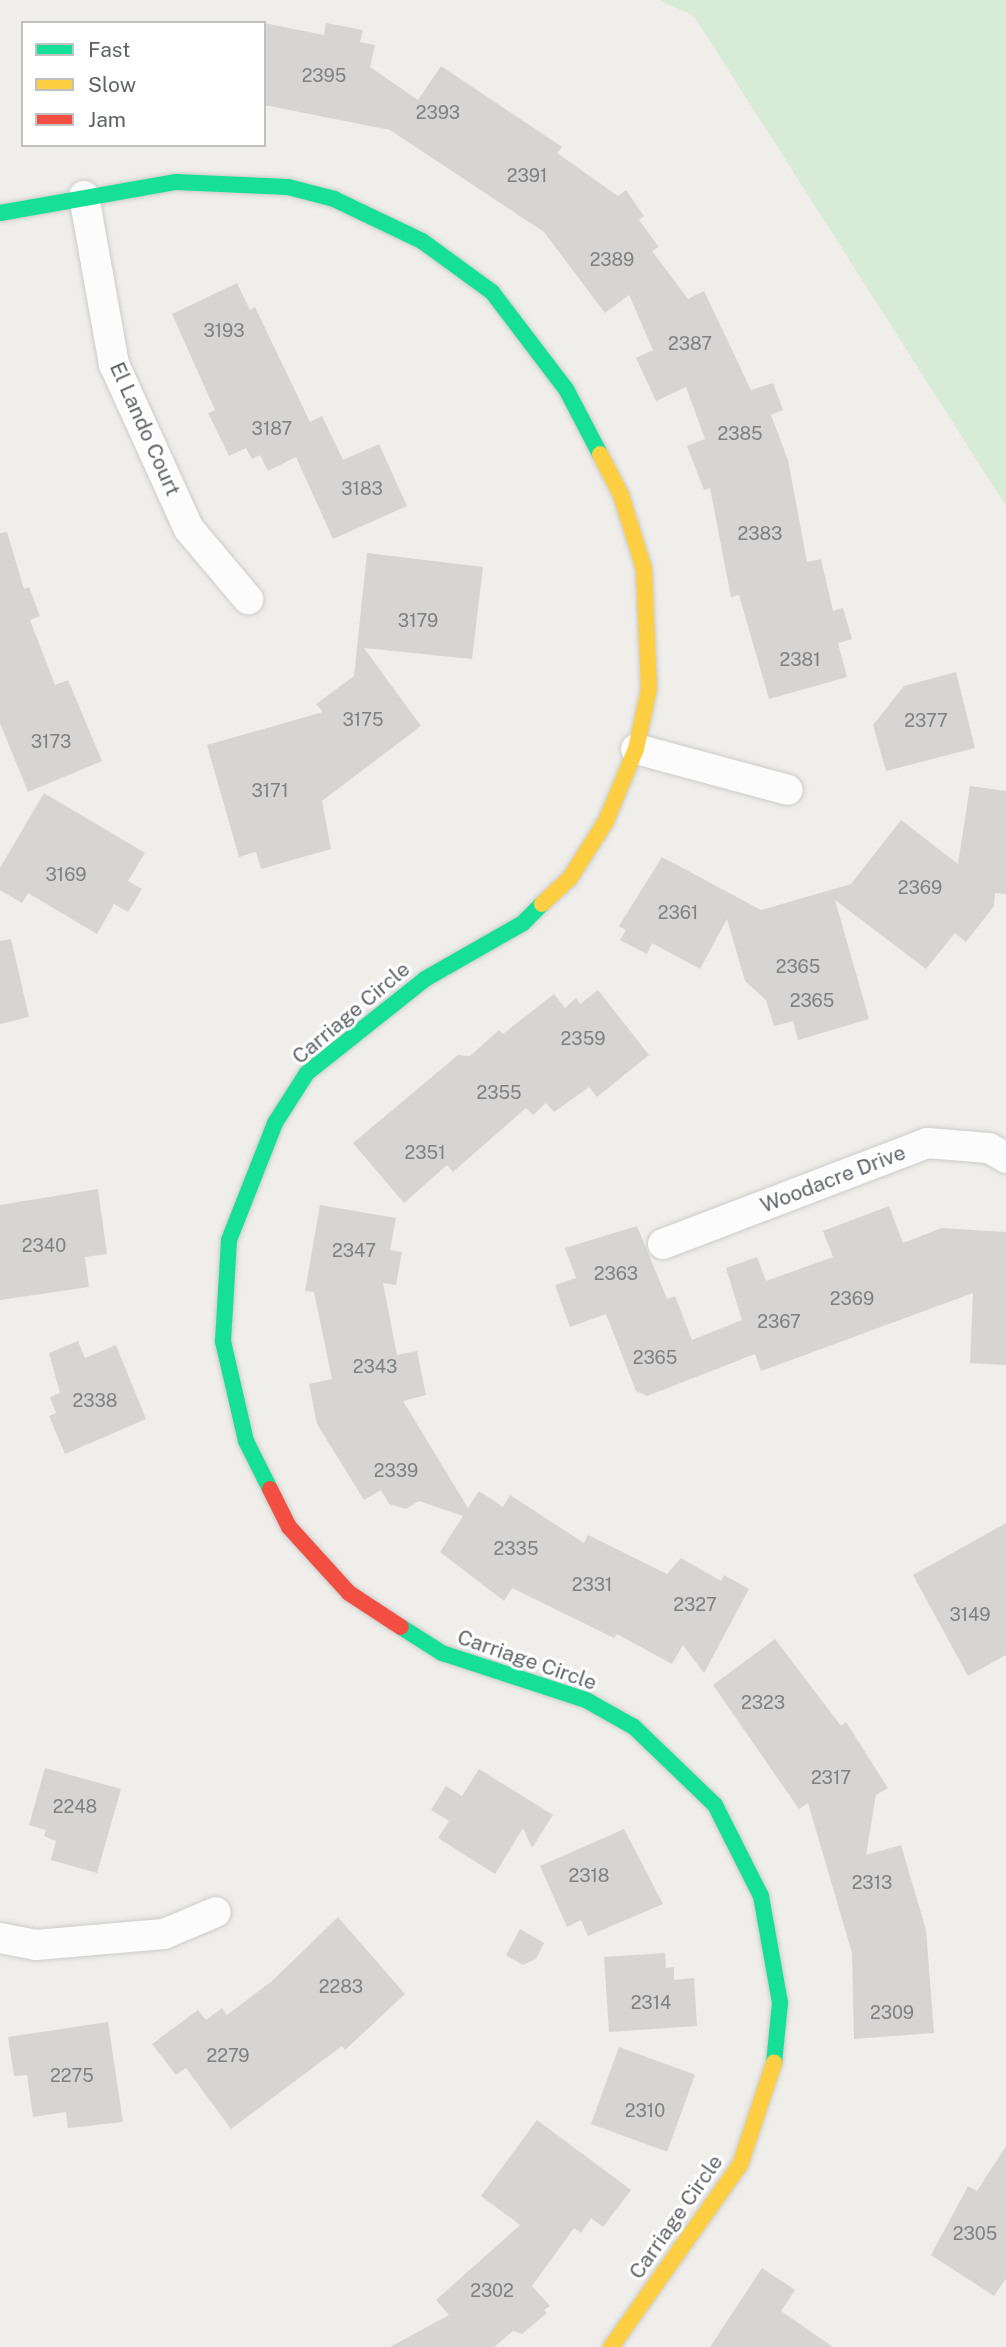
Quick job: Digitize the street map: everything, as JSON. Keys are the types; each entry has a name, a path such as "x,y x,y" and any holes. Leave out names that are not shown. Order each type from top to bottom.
{"street":[{"name":"Carriage Circle","path":"0,213 176,181 288,187 334,199 422,241 492,292 566,389 621,495 644,569 649,690 636,749 606,821 570,878 523,923 425,979 307,1073 275,1123 229,1240 223,1341 246,1441 289,1527 349,1593 442,1653 586,1700 634,1727 715,1805 761,1896 780,2003 775,2059 740,2165 611,2347"},
{"name":"El Lando Court","path":"84,196 114,364 189,529 248,599"},
{"path":"636,749 788,790"},
{"name":"Woodacre Drive","path":"663,1244 927,1143 989,1148 1006,1158"},
{"path":"0,1938 36,1945 164,1934 216,1912"}],"green space":[{"path":"659,0 1006,0 1006,506 694,16"}],"building":[{"path":"266,23 324,35 326,23 363,30 360,42 375,45 370,67 418,100 441,66 562,147 557,153 618,196 626,190 644,216 639,220 659,247 652,251 688,299 704,291 751,390 773,383 783,410 771,415 788,460 807,562 821,559 833,611 843,608 852,639 838,643 847,677 769,699 739,595 731,597 710,488 704,490 687,446 705,439 686,387 656,401 636,358 653,350 629,295 605,313 544,232 390,130 266,105"},
{"path":"237,283 250,310 255,307 310,422 322,416 343,460 379,444 407,506 333,539 296,457 268,471 260,455 252,459 246,448 229,456 208,413 215,410 172,314"},
{"path":"7,532 24,589 29,587 40,616 30,620 55,685 68,680 102,761 28,792 0,723 0,533"},
{"path":"367,553 483,567 472,659 364,648 421,726 322,801 331,849 261,869 256,852 239,857 207,745 323,712 316,704 354,676"},
{"path":"956,672 975,748 886,771 873,725 904,686"},
{"path":"970,786 1006,791 1006,894 995,893 994,906 966,942 955,933 926,969 835,900 869,1019 798,1040 793,1021 774,1026 766,1000 745,981 727,919 700,969 652,943 647,954 620,940 626,930 619,926 662,857 761,910 851,884 901,820 958,864"},
{"path":"44,793 145,853 128,881 142,889 128,912 114,904 97,934 28,893 22,903 0,890 0,868"},
{"path":"11,939 29,1017 0,1024 0,941"},
{"path":"598,990 649,1055 597,1097 589,1087 554,1112 546,1103 533,1115 526,1108 453,1172 447,1165 404,1203 353,1143 458,1055 470,1056 499,1030 503,1034 554,994 565,1008 576,998 580,1004"},
{"path":"98,1189 107,1254 85,1257 89,1287 0,1300 0,1205"},
{"path":"320,1205 396,1218 390,1250 402,1252 396,1285 383,1283 397,1355 417,1351 426,1395 403,1401 468,1508 479,1491 503,1507 510,1495 584,1543 588,1535 667,1574 681,1558 721,1581 724,1575 749,1589 704,1673 683,1645 672,1664 617,1634 614,1638 512,1588 504,1601 440,1552 463,1516 419,1501 406,1509 389,1504 381,1490 364,1500 317,1424 309,1384 332,1379 314,1292 305,1291"},
{"path":"889,1206 903,1243 942,1228 1006,1232 1006,1365 970,1363 973,1293 761,1371 755,1354 647,1396 636,1391 606,1314 570,1327 555,1285 576,1278 565,1248 637,1226 667,1299 675,1296 692,1340 742,1320 726,1268 757,1257 766,1281 833,1257 823,1231"},
{"path":"78,1341 85,1358 116,1345 146,1419 65,1454 49,1416 56,1413 50,1397 60,1393 49,1353"},
{"path":"1006,1523 1006,1655 968,1676 913,1575"},
{"path":"775,1639 841,1726 846,1722 888,1788 876,1795 866,1855 901,1845 926,1930 934,2033 854,2039 852,1953 808,1803 799,1809 713,1685"},
{"path":"45,1768 121,1789 97,1873 51,1860 56,1841 44,1836 46,1830 29,1825"},
{"path":"479,1769 553,1815 532,1848 523,1828 495,1874 438,1838 449,1821 431,1810 446,1786 462,1796"},
{"path":"624,1829 663,1904 588,1936 581,1920 567,1927 540,1866"},
{"path":"338,1917 405,1994 345,2050 342,2046 231,2129 186,2068 176,2075 152,2044 198,2010 206,2020 222,2008 227,2015 272,1981"},
{"path":"520,1929 544,1943 536,1959 523,1965 506,1955"},
{"path":"665,1953 666,1968 674,1967 674,1980 694,1978 697,2026 609,2032 604,1957"},
{"path":"108,2022 123,2122 68,2128 66,2112 33,2117 27,2075 14,2076 8,2037"},
{"path":"619,2047 695,2075 667,2152 591,2124"},
{"path":"537,2120 631,2190 603,2227 591,2218 581,2233 574,2228 532,2286 550,2306 544,2310 547,2313 522,2334 513,2331 494,2347 390,2347 449,2315 436,2300 520,2225 481,2196"},
{"path":"1006,2146 1006,2278 994,2296 931,2255 968,2186 977,2191"},
{"path":"762,2268 795,2290 781,2311 833,2347 710,2347"}],"traffic: fast":[{"path":"0,213 176,182 288,187 334,199 422,241 492,292 566,389 600,454"},
{"path":"270,1489 246,1441 223,1341 229,1240 275,1123 307,1073 425,979 523,923 542,904"},
{"path":"401,1627 442,1653 586,1700 634,1727 715,1805 761,1896 780,2003 774,2063"}],"traffic: slow":[{"path":"542,904 570,878 606,821 636,749 649,689 644,569 621,495 600,454"},
{"path":"611,2347 740,2165 774,2063"}],"traffic: jam":[{"path":"270,1489 289,1527 349,1593 401,1627"}]}
